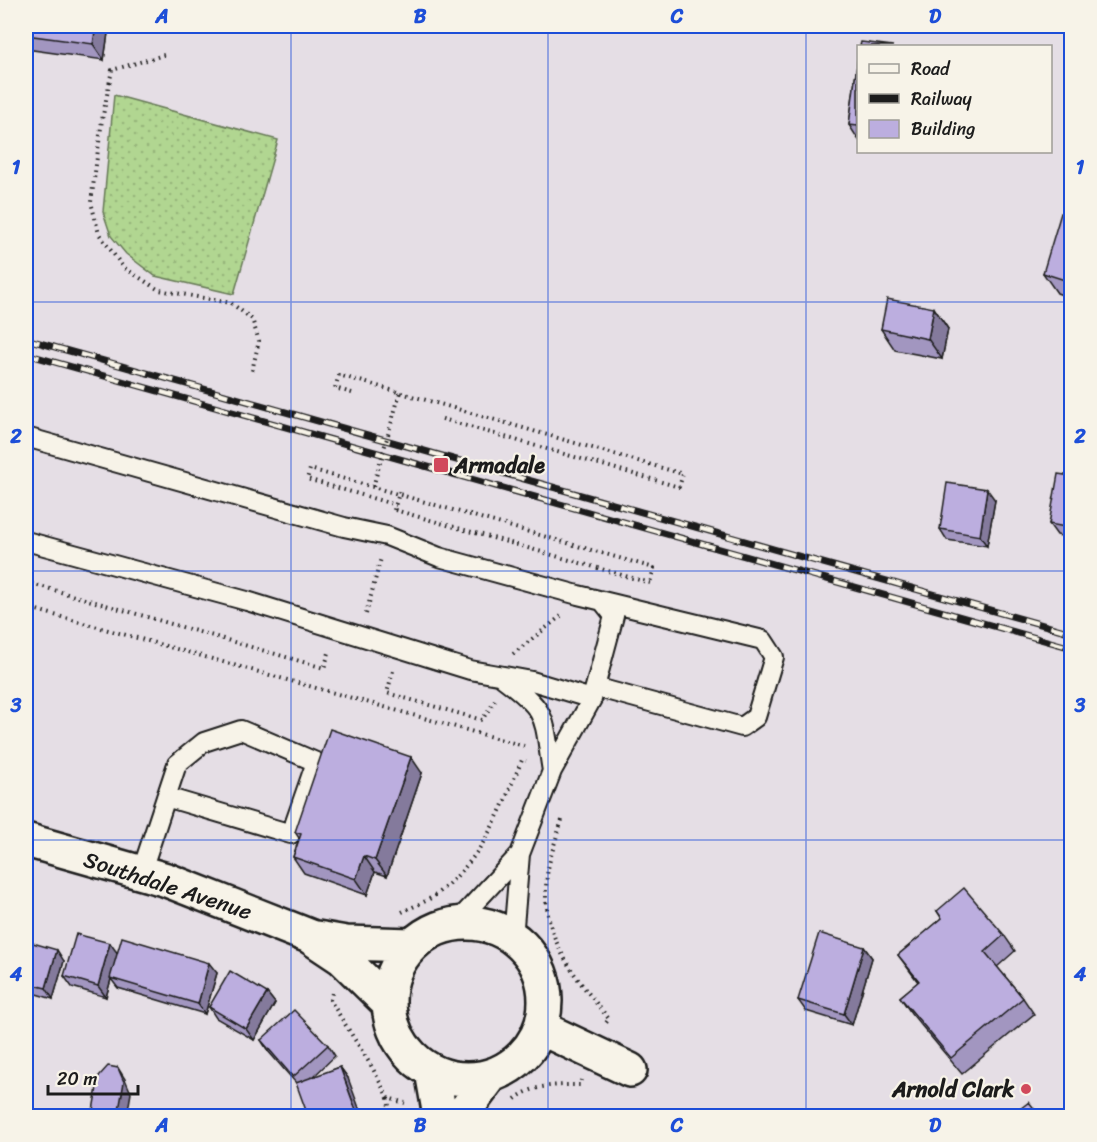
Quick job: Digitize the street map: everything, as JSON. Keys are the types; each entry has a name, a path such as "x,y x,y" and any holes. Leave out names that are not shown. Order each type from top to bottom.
{"street":[{"name":"Southdale Avenue","path":"26,840 210,895 309,936 346,944 412,945"},
{"path":"456,924 475,924 495,928 513,938 527,951 538,969 544,988 545,1009 541,1029 529,1050 512,1066 490,1077 471,1080 450,1078 432,1071 414,1059 401,1043 392,1024 388,1003 395,972 412,945 432,931 456,924"},
{"name":"Southdale Avenue","path":"309,936 342,958 388,1003"},
{"path":"541,1029 630,1070"},
{"path":"432,1071 440,1116"},
{"path":"461,1116 490,1077"}],"lane":[{"path":"26,437 344,527 387,536 408,547 448,560 603,602 763,640 774,657 756,717 742,727 593,693 470,670 246,601 26,541"},
{"path":"513,938 520,854 552,771 593,693 614,616 603,602"},
{"path":"499,675 532,699 546,723 552,771"},
{"path":"141,873 166,797 177,764 204,742 241,730 316,762 291,834 166,797"},
{"path":"456,924 520,854"}],"path":[{"path":"164,55 112,70 102,120 91,202 99,234 123,267 159,290 231,303 252,319 259,340 251,375"},
{"path":"352,393 335,388 339,375 683,474 679,487 439,418"},
{"path":"373,487 400,393"},
{"path":"310,469 373,487 654,568 650,583 307,479 310,469"},
{"path":"26,582 324,668 331,647 354,656 387,536"},
{"path":"384,667 394,671 387,693 482,720 494,700 503,661 573,607 591,566"},
{"path":"26,607 529,748 492,830 472,863 438,894 399,914"},
{"path":"494,700 503,700"},
{"path":"522,760 552,771"},
{"path":"506,1106 523,1093 548,1085 580,1085 583,1048 609,1019 561,954 546,914 548,870 563,817"},
{"path":"388,1098 390,1116"}],"green space":[{"path":"114,95 278,140 234,294 155,276 126,254 111,236 103,212"}],"building":[{"path":"26,26 96,26 93,44 26,35"},
{"path":"861,42 885,45 860,45"},
{"path":"857,65 857,126 849,125"},
{"path":"1061,213 1071,216 1071,282 1043,273"},
{"path":"887,299 934,308 928,339 881,329"},
{"path":"1071,350 1071,367 1067,365"},
{"path":"1058,474 1071,476 1071,528 1049,524"},
{"path":"947,483 987,489 980,536 940,529"},
{"path":"330,729 411,757 375,860 364,856 356,879 293,857 301,834 295,832"},
{"path":"964,888 1004,935 985,952 1023,998 951,1058 900,997 919,981 898,955 942,918 937,911"},
{"path":"819,933 864,947 844,1014 798,1000"},
{"path":"76,934 110,943 98,986 64,976"},
{"path":"122,937 209,963 198,1004 110,978"},
{"path":"26,941 57,950 46,988 26,983"},
{"path":"230,971 267,993 246,1029 209,1007"},
{"path":"294,1010 328,1045 293,1077 261,1040"},
{"path":"108,1066 118,1068 124,1082 118,1116 92,1116 99,1076"},
{"path":"340,1067 358,1116 308,1116 296,1083"},
{"path":"1029,1102 1040,1116 1011,1116"}],"railway":[{"path":"26,339 1072,633"},
{"path":"26,354 1072,648"}],"place":[{"name":"Armadale","path":"441,465"},
{"name":"Arnold Clark","path":"1026,1089"}]}
